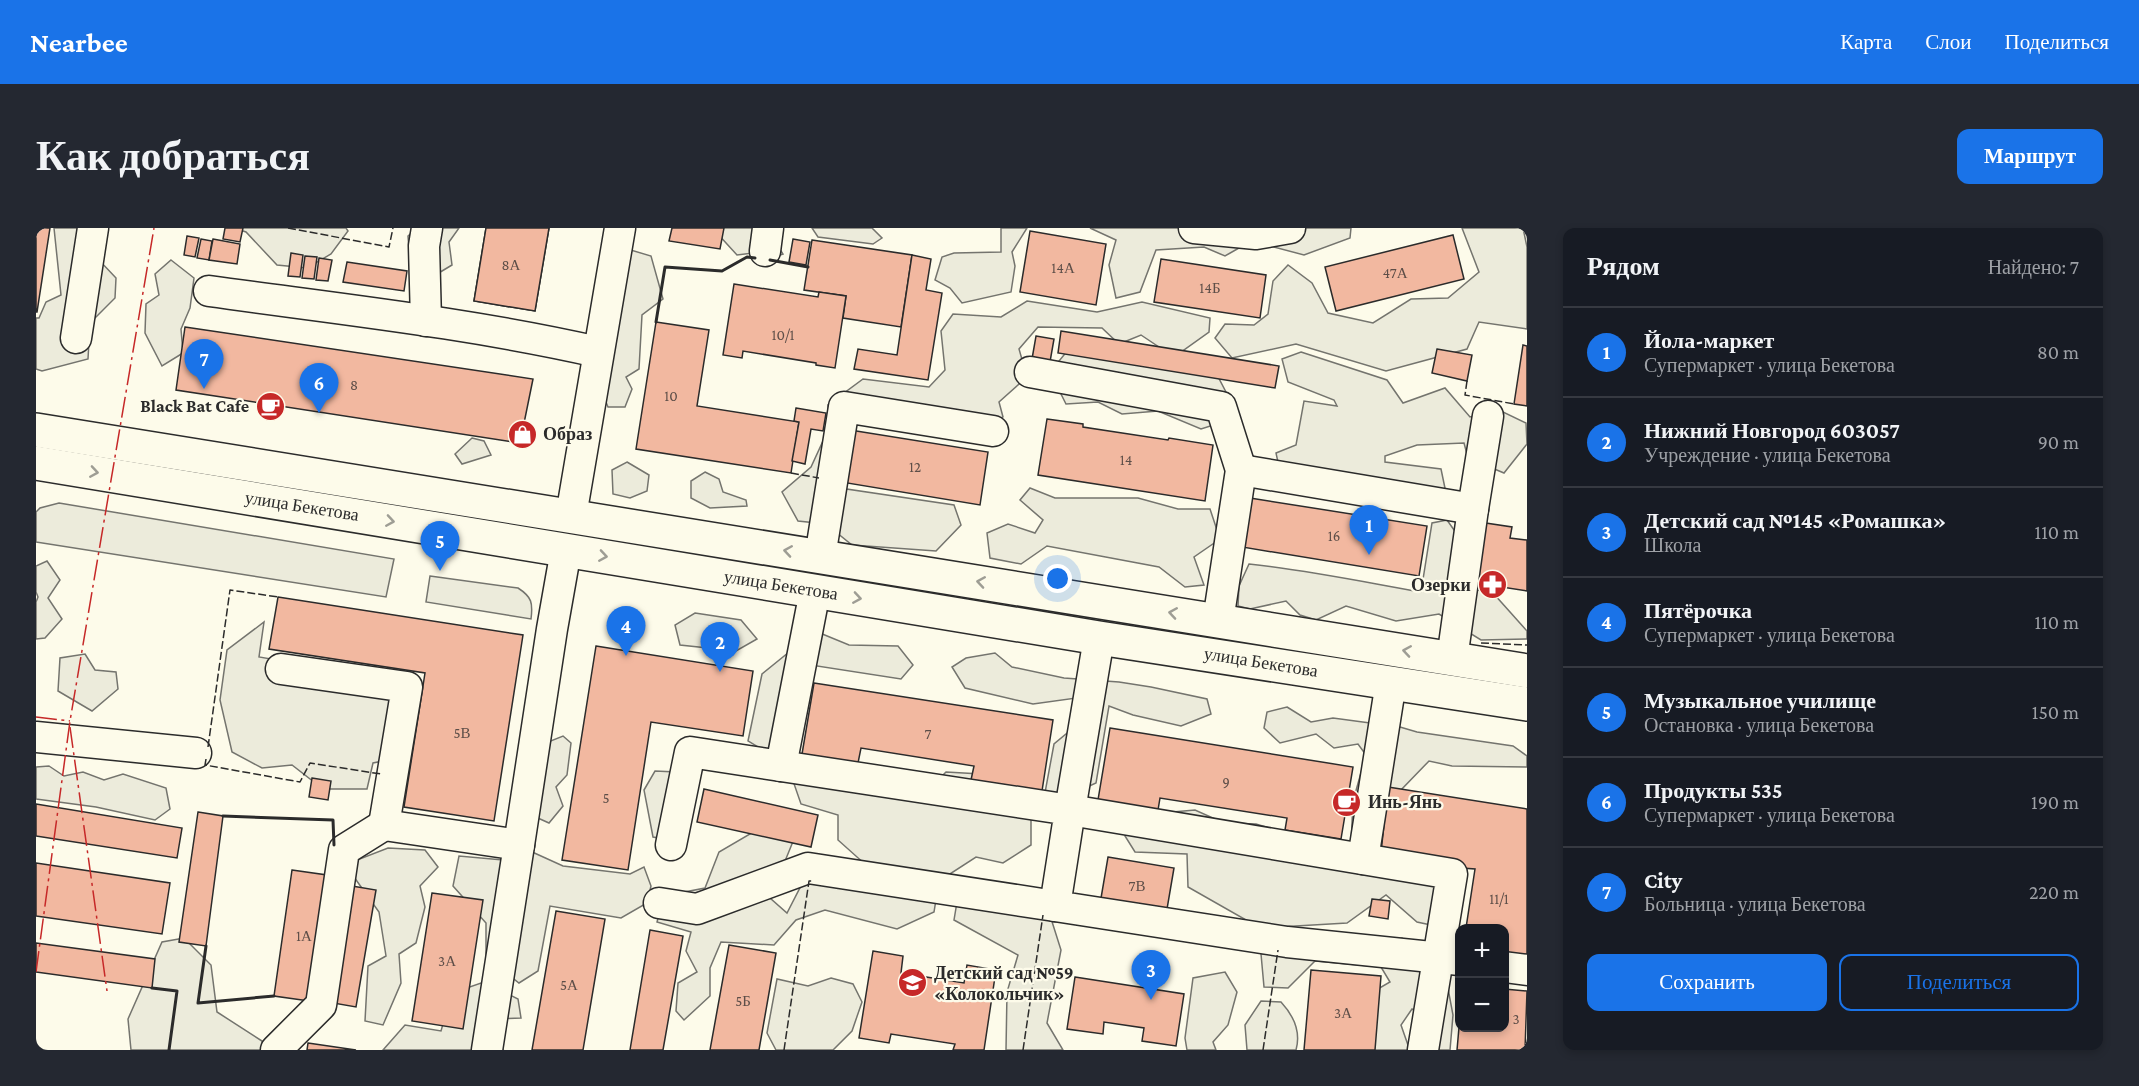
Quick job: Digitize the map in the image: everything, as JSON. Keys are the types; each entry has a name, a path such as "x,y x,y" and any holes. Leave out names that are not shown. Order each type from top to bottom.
{"main road":[{"name":"улица Бекетова","path":"36,430 1527,671"},
{"name":"улица Бекетова","path":"36,463 1099,638 1527,704"}],"street":[{"path":"76,338 93,228"},
{"path":"426,321 424,246 427,228"},
{"path":"571,516 620,228"},
{"path":"1194,228 1256,234 1290,228"},
{"path":"209,291 426,321 555,342 598,352"},
{"path":"1030,372 1221,407 1241,470 1218,621"},
{"path":"820,557 844,407 993,431"},
{"path":"1452,659 1488,416"},
{"path":"1241,470 1473,509"},
{"path":"487,1050 566,550"},
{"path":"781,766 815,591"},
{"path":"1055,906 1099,638"},
{"path":"281,669 407,687 384,825"},
{"path":"1363,859 1391,682"},
{"path":"36,737 196,753"},
{"path":"671,845 690,752 1070,810 1452,874 1449,958 1423,1050"},
{"path":"276,1050 321,1005 344,850 384,825 519,845"},
{"path":"659,903 697,909 808,868 1287,942 1449,958"},
{"path":"1509,967 1527,970"}],"shaded area":[{"path":"54,228 93,228 98,259 116,278 115,298 90,323 88,359 42,371 36,369 36,318 39,318 46,302 61,295"},
{"path":"234,228 346,228 348,231 331,254 307,268 277,265 246,232"},
{"path":"417,228 459,228 449,242 452,265 432,277 410,263 408,236"},
{"path":"717,228 767,228 783,254 763,261 753,253 737,255 716,232"},
{"path":"812,228 872,228 882,238 873,244 818,237"},
{"path":"1001,228 1027,228 1012,252 1015,266 1011,292 962,303 950,288 935,280 942,257 954,253 1001,252"},
{"path":"1090,228 1207,228 1246,244 1225,256 1204,247 1156,250 1140,292 1116,298 1109,265 1116,240"},
{"path":"1259,228 1351,228 1350,238 1304,255 1259,243"},
{"path":"1462,228 1523,228 1527,247 1527,329 1479,322 1467,349 1386,371 1296,344 1232,358 1215,338 1225,324 1254,325 1268,314 1273,281 1288,265 1312,283 1328,313 1373,323 1411,299 1448,298 1479,272"},
{"path":"624,248 651,256 663,299 642,315 639,369 626,377 632,389 625,407 608,407 598,383"},
{"path":"171,260 194,278 190,308 181,329 183,353 162,366 145,333 146,304 159,295 155,274"},
{"path":"1027,301 1097,312 1142,302 1210,318 1209,332 1174,357 1141,335 1119,344 1102,328 1038,327 1019,349 1027,377 999,402 1003,417 969,436 831,414 840,488 954,505 961,525 936,551 852,545 826,524 798,521 782,492 811,467 828,430 828,405 863,379 929,387 945,370 941,331 953,314 1001,317"},
{"path":"1068,350 1215,371 1239,417 1201,429 1158,411 1122,414 1098,402 1066,404 1050,372"},
{"path":"1301,352 1387,380 1403,403 1445,388 1470,417 1499,410 1526,423 1527,444 1504,473 1468,458 1464,443 1417,445 1385,456 1385,462 1441,469 1446,493 1282,481 1276,453 1296,445 1304,401 1337,406 1334,400 1288,382 1282,359"},
{"path":"472,438 484,441 491,455 462,464 455,454"},
{"path":"627,462 649,475 647,491 630,498 613,494 612,470"},
{"path":"705,472 719,479 723,492 746,500 747,506 710,508 691,498 691,481"},
{"path":"1030,488 1055,498 1138,498 1178,509 1210,509 1220,539 1194,557 1204,585 1185,587 1159,567 1047,546 1021,564 990,558 987,533 1008,524 1035,533 1043,520 1020,500"},
{"path":"59,503 394,559 386,597 36,542 36,512 40,508"},
{"path":"1447,520 1459,537 1456,586 1493,593 1527,631 1527,639 1481,640 1439,614 1396,621 1346,606 1316,620 1300,615 1286,601 1250,609 1238,606 1239,586 1249,564 1421,592 1432,523"},
{"path":"47,561 60,580 48,598 62,619 45,638 36,639 38,597 36,566"},
{"path":"430,576 518,588 526,594 530,601 531,619 426,602"},
{"path":"695,613 741,620 757,639 736,651 680,645 675,625"},
{"path":"264,622 259,657 317,667 391,692 404,757 373,763 367,789 323,789 292,765 262,768 232,752 220,700 227,650"},
{"path":"815,631 849,645 898,646 913,665 901,679 811,665 768,753 748,741 762,674"},
{"path":"995,653 1012,667 1064,678 1151,687 1207,699 1211,714 1181,726 1133,715 1109,706 1096,783 1059,800 1044,798 1054,744 1078,724 1076,698 1033,704 965,688 952,667 966,658"},
{"path":"85,654 95,670 116,672 118,689 92,711 58,691 60,658"},
{"path":"1287,707 1311,722 1333,718 1400,727 1417,732 1513,746 1527,756 1527,767 1452,766 1429,761 1400,791 1422,865 1438,891 1454,930 1417,922 1386,895 1347,923 1260,928 1188,887 1187,854 1135,852 1125,836 1139,815 1195,810 1224,823 1256,824 1332,847 1351,846 1353,801 1366,755 1358,744 1334,748 1316,734 1280,743 1264,728 1267,712"},
{"path":"563,736 571,743 567,775 556,787 563,806 549,823 520,810 538,746"},
{"path":"49,766 64,776 83,772 104,780 123,774 166,788 170,809 155,820 96,807 36,799 36,767"},
{"path":"655,771 676,772 678,841 653,837 644,790"},
{"path":"946,772 981,774 1031,815 1031,845 1003,863 976,857 939,881 934,912 897,929 825,910 796,920 774,945 721,942 710,968 710,996 684,1020 676,1011 678,983 697,972 686,951 691,932 657,922 664,896 705,888 719,852 760,828 794,839 770,898 787,913 804,880 866,865 838,840 838,815 801,804 792,778 922,796"},
{"path":"388,848 425,850 438,867 420,886 425,907 416,943 399,954 401,983 383,1025 365,1021 368,966 386,956 379,912 354,877 357,860"},
{"path":"530,851 563,866 630,874 644,867 651,886 647,903 621,918 550,906 538,971 519,983 486,957 486,923 453,886 459,856 503,860"},
{"path":"958,896 1048,909 1061,950 1047,1023 1063,1050 1006,1050 1007,992 1018,955 954,920"},
{"path":"184,938 211,965 217,1012 262,1041 263,1050 131,1050 128,1019 162,942"},
{"path":"1402,938 1444,967 1453,1015 1450,1050 1418,1050 1421,1013 1412,1009 1401,1025 1408,1050 1360,1050 1364,997 1390,982 1381,967 1315,961 1288,988 1264,987 1261,954 1294,949 1371,946"},
{"path":"1225,972 1237,992 1228,1025 1213,1042 1216,1050 1187,1050 1185,1038 1193,978"},
{"path":"831,978 853,984 862,1002 852,1031 833,1050 776,1050 767,1033 777,979 808,986"},
{"path":"484,982 518,999 521,1018 491,1019 485,1038 503,1050 383,1050 405,1025 441,1031 452,993"},
{"path":"1261,1001 1281,1002 1286,1007 1297,1031 1296,1050 1247,1050 1245,1025"}],"building":[{"path":"36,228 50,228 37,312 36,312"},
{"path":"225,228 243,228 240,242 223,239"},
{"path":"486,228 549,228 535,311 474,301"},
{"path":"486,228 549,228 535,311 474,301"},
{"path":"672,228 724,228 720,249 669,241"},
{"path":"1030,231 1106,244 1096,305 1020,292"},
{"path":"1453,235 1464,279 1336,311 1325,267"},
{"path":"187,236 199,238 195,257 184,255"},
{"path":"201,239 212,241 209,260 197,258"},
{"path":"213,239 240,244 237,264 209,260"},
{"path":"793,239 810,242 806,265 789,262"},
{"path":"812,240 912,255 901,327 843,318 846,296 804,290"},
{"path":"291,253 303,255 300,277 288,276"},
{"path":"912,255 931,259 926,290 942,293 928,380 854,369 858,349 897,355"},
{"path":"305,256 317,257 314,279 302,278"},
{"path":"319,258 332,260 328,281 316,280"},
{"path":"1161,259 1266,275 1260,318 1154,302"},
{"path":"347,262 407,271 404,291 343,282"},
{"path":"734,284 818,297 819,292 846,296 835,368 743,351 742,358 723,355"},
{"path":"656,322 709,330 697,406 799,422 791,473 636,449"},
{"path":"185,327 533,379 520,443 176,390"},
{"path":"1061,331 1279,366 1275,388 1058,353"},
{"path":"1036,336 1054,339 1050,362 1032,359"},
{"path":"1523,345 1527,346 1527,406 1514,404"},
{"path":"1437,349 1472,355 1467,381 1432,373"},
{"path":"796,408 826,413 823,431 811,429 805,464 792,461 799,422 794,421"},
{"path":"1047,419 1083,424 1083,427 1213,445 1205,501 1038,475"},
{"path":"850,430 988,452 980,505 841,482"},
{"path":"1250,498 1427,526 1419,576 1242,547"},
{"path":"1479,522 1512,527 1510,538 1527,540 1527,591 1469,582"},
{"path":"278,597 523,635 494,821 404,807 425,673 269,649"},
{"path":"596,646 753,671 743,736 651,722 628,870 562,860"},
{"path":"814,683 1053,720 1042,791 971,780 974,766 861,748 858,763 802,754"},
{"path":"1110,728 1353,767 1341,839 1285,830 1287,818 1160,798 1158,810 1098,800"},
{"path":"312,778 331,781 328,800 309,797"},
{"path":"1388,787 1527,809 1527,957 1509,959 1509,924 1467,924 1475,869 1380,862"},
{"path":"704,789 818,815 811,847 697,822"},
{"path":"36,804 182,828 177,858 36,836"},
{"path":"198,812 223,816 206,946 179,942"},
{"path":"1108,857 1174,868 1166,915 1100,904"},
{"path":"36,863 170,883 162,934 36,916"},
{"path":"292,870 334,876 316,1002 274,996"},
{"path":"352,886 376,890 356,1007 333,1003"},
{"path":"432,893 483,900 463,1029 412,1021"},
{"path":"1372,899 1390,901 1388,919 1369,916"},
{"path":"556,911 605,919 583,1050 532,1050"},
{"path":"650,930 683,936 663,1050 630,1050"},
{"path":"36,943 155,959 152,988 36,972"},
{"path":"729,945 776,953 759,1050 710,1050"},
{"path":"873,951 903,956 901,973 964,983 967,965 996,970 984,1050 953,1050 955,1044 891,1034 889,1043 859,1038"},
{"path":"1311,970 1381,976 1375,1050 1304,1050"},
{"path":"1075,977 1184,994 1176,1046 1142,1041 1144,1028 1104,1022 1103,1034 1067,1029"},
{"path":"1509,989 1527,991 1525,1050 1457,1050 1459,1032 1509,1032"},
{"path":"308,1043 356,1050 307,1050"}],"fence":[{"path":"288,228 389,247 393,228"},
{"path":"1467,381 1465,395 1514,404"},
{"path":"791,473 819,478"},
{"path":"208,747 230,590 278,597"},
{"path":"1481,643 1527,645"},
{"path":"206,759 205,765 300,782 310,763 381,774"},
{"path":"784,1050 809,881 812,881"},
{"path":"1023,1050 1043,915"},
{"path":"1263,1050 1278,950"}],"wall":[{"path":"656,322 665,267 722,271 747,257 755,258"},
{"path":"770,260 808,267"},
{"path":"223,816 333,820 334,845"},
{"path":"206,946 198,1003 274,996"},
{"path":"152,988 177,991 169,1050"}],"power":[{"path":"36,972 70,721 154,228"},
{"path":"36,717 70,721"},
{"path":"70,727 107,991"}],"place":[{"name":"City","path":"204,389"},
{"name":"Black Bat Cafe","path":"270,406"},
{"name":"Продукты 535","path":"319,413"},
{"name":"Образ","path":"522,434"},
{"name":"Йола-маркет","path":"1369,555"},
{"name":"Музыкальное училище","path":"440,571"},
{"name":"Озерки","path":"1492,585"},
{"name":"Пятёрочка","path":"626,656"},
{"name":"Нижний Новгород 603057","path":"720,672"},
{"name":"Инь-Янь","path":"1347,802"},
{"name":"Детский сад №59 «Колокольчик»","path":"913,983"},
{"name":"Детский сад №145 «Ромашка»","path":"1151,1000"}]}
